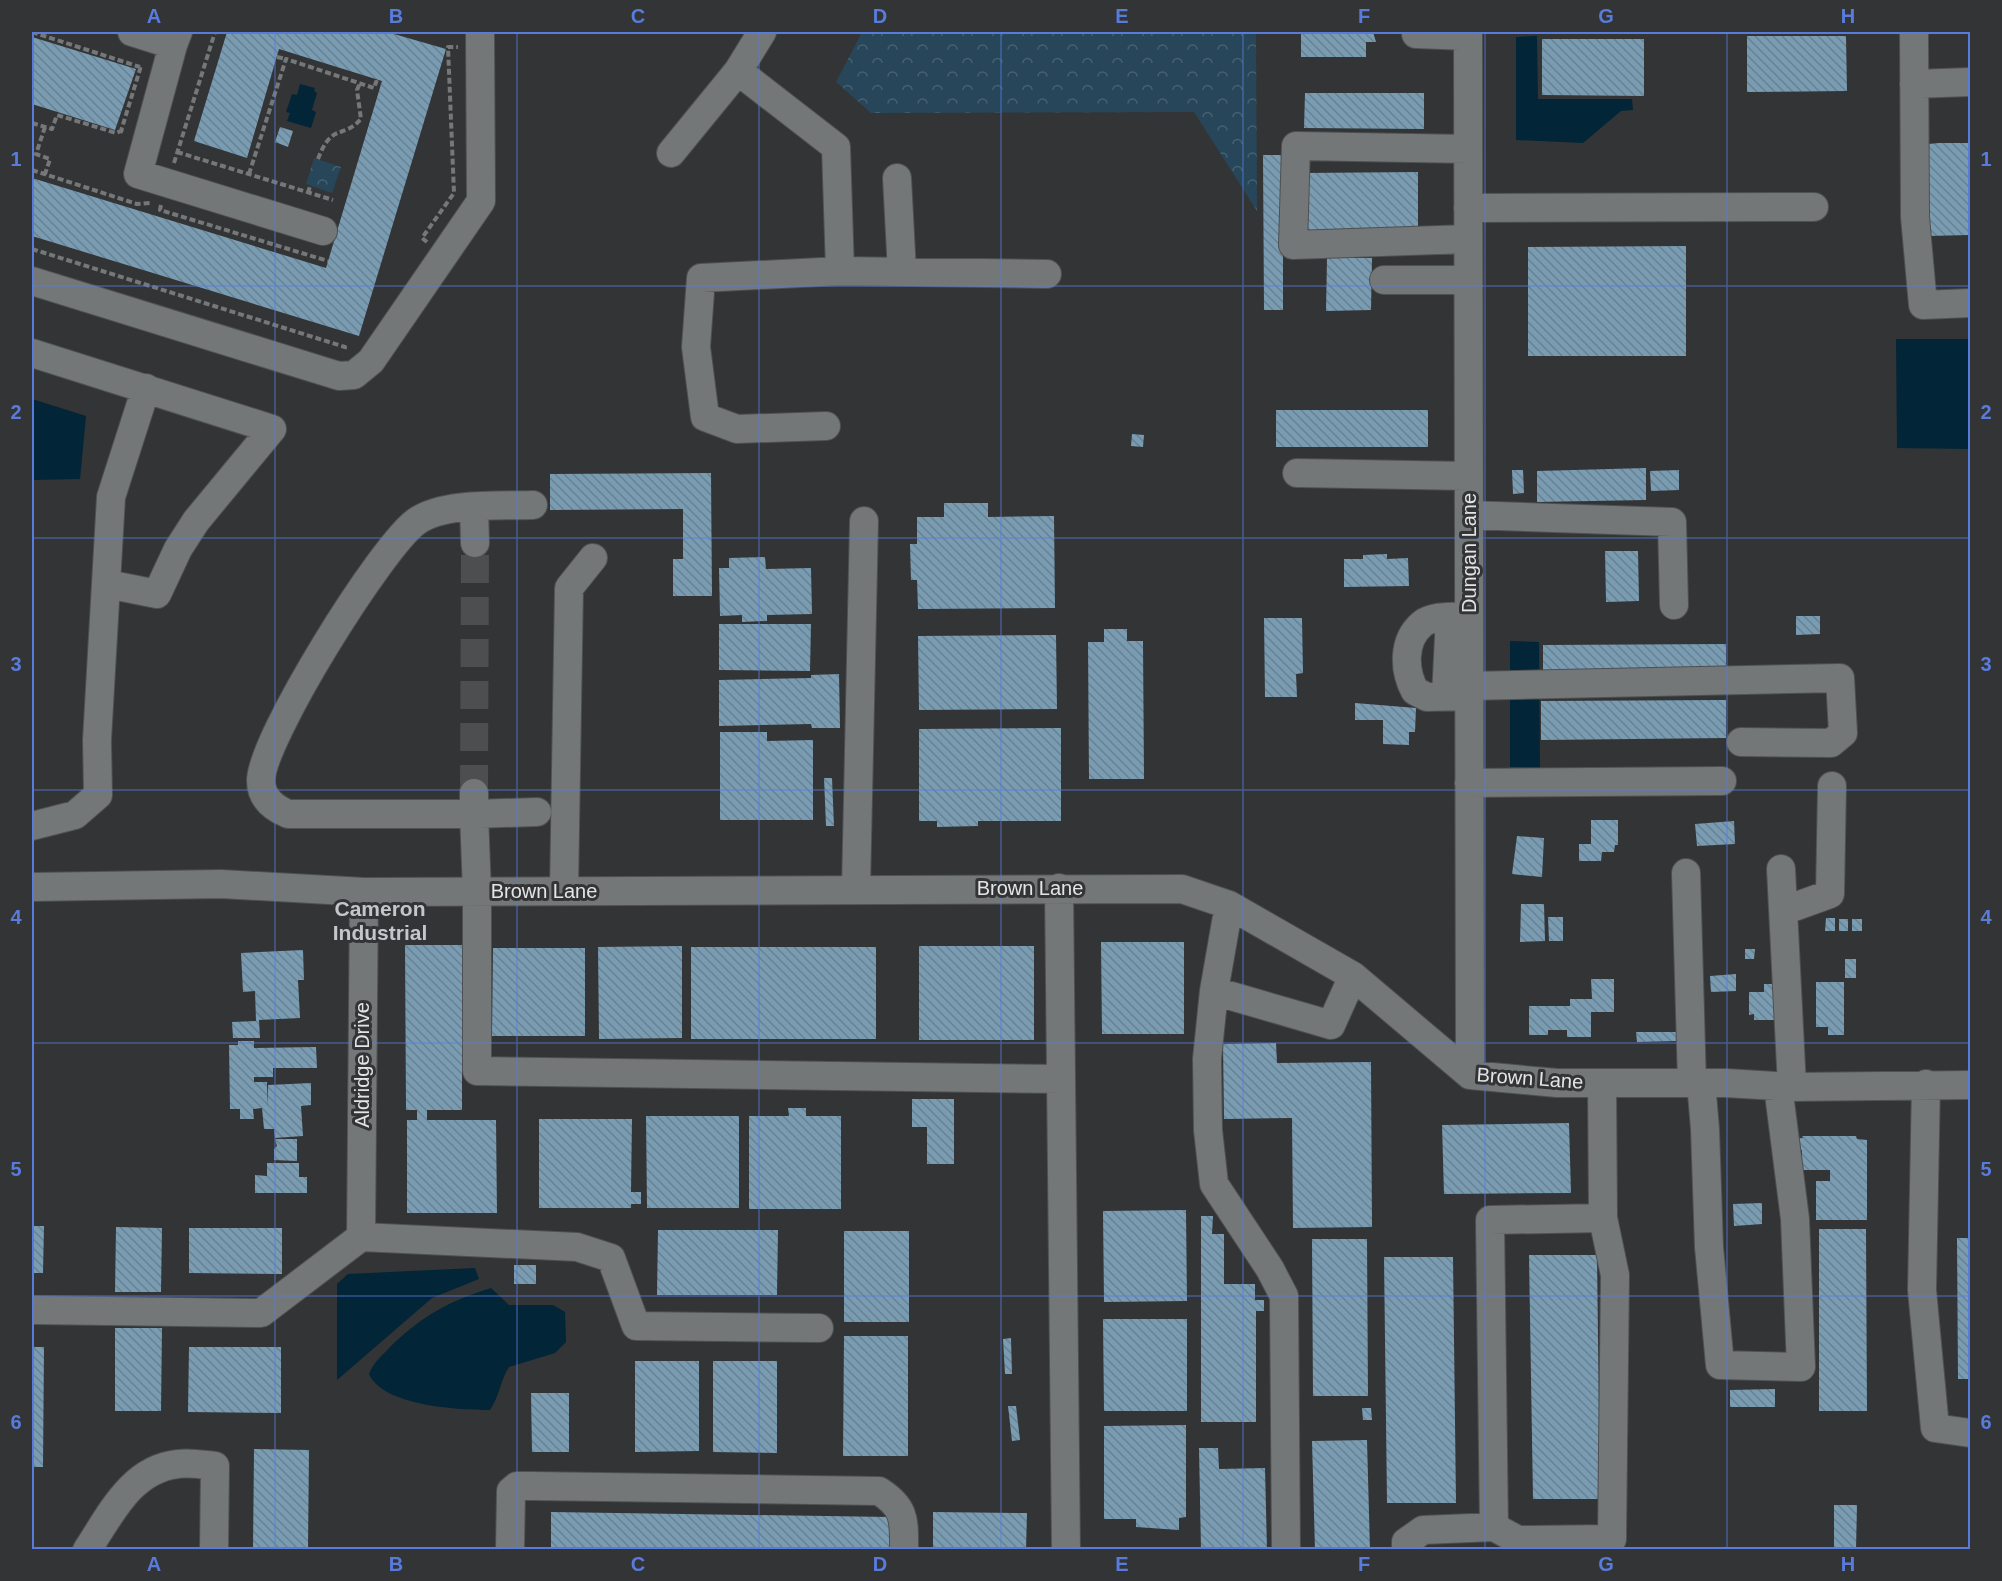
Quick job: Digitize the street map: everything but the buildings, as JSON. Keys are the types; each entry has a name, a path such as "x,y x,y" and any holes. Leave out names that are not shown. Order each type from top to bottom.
{"street":[{"path":"132,32 176,38 138,174 323,231"},
{"path":"32,281 339,376 354,375 378,352 481,201 480,32"},
{"path":"671,153 738,71 762,32"},
{"path":"1416,32 1416,34 1468,34"},
{"path":"1914,32 1914,216 1923,305 1971,303"},
{"name":"Dungan Lane","path":"1468,34 1469,515 1460,616 1461,693 1469,783 1470,1075"},
{"path":"738,71 836,147 840,271"},
{"path":"1914,84 1971,82"},
{"path":"1468,149 1296,146 1293,245 1468,239"},
{"path":"897,178 902,272"},
{"path":"1468,208 1814,207"},
{"path":"826,426 737,429 705,417 696,347 701,278 840,271 1047,274"},
{"path":"1384,280 1468,280"},
{"path":"32,353 272,429 196,521 178,549 157,594 107,584"},
{"path":"32,836 32,826 75,815 98,795 97,740 111,497 146,388"},
{"path":"1297,473 1468,476"},
{"path":"533,505 474,507 441,511 417,521 384,557 336,627 297,693 266,759 261,781 264,795 274,808 288,814 474,803 537,812"},
{"path":"474,507 475,543"},
{"path":"1469,515 1672,522 1674,605"},
{"path":"856,889 864,521"},
{"path":"564,891 569,588 593,558"},
{"path":"1460,616 1422,624 1411,638 1406,662 1415,691 1427,697 1461,693 1840,678 1843,733 1831,743 1741,742"},
{"path":"1469,783 1722,781"},
{"path":"1784,911 1830,894 1832,786"},
{"path":"474,803 477,891 477,1071 1061,1079"},
{"path":"1686,873 1696,1082 1706,1129 1709,1247 1720,1365 1801,1367 1795,1219 1785,1087 1784,911 1781,869"},
{"name":"Brown Lane","path":"32,887 221,884 364,892 1182,889 1230,905 1353,976 1470,1075 1557,1083 1696,1082 1785,1087 1971,1085"},
{"path":"1059,888 1066,1550"},
{"name":"Aldridge Drive","path":"361,1237 364,892"},
{"path":"1230,905 1214,991 1207,1059 1208,1130 1214,1184 1270,1269 1284,1296 1286,1550"},
{"path":"1214,991 1331,1025 1353,976"},
{"path":"1406,1550 1406,1542 1423,1530 1510,1539 1612,1539 1615,1275 1603,1218 1602,1083"},
{"path":"1926,1084 1922,1290 1935,1428 1971,1433"},
{"path":"1510,1539 1490,1220 1603,1218"},
{"path":"32,1311 261,1313 361,1237 577,1247 611,1258 636,1326 819,1328"},
{"path":"87,1550 138,1478 153,1470 179,1464 215,1466 214,1550"},
{"path":"510,1550 511,1491 517,1486 531,1485 879,1491 897,1504 901,1512 904,1550"}],"path":[{"path":"32,32 140,67"},
{"path":"173,168 214,32"},
{"path":"277,57 374,88 376,81 382,84"},
{"path":"249,174 286,59"},
{"path":"318,159 325,141 334,134 355,125 361,119 357,90 360,83"},
{"path":"32,123 52,129 57,115 116,133 121,131"},
{"path":"45,127 36,154 50,159 45,174"},
{"path":"177,152 333,200"},
{"path":"32,170 137,204 161,206"},
{"path":"308,193 310,186"},
{"path":"163,200 160,210 328,261"}],"green space":[{"path":"862,32 1256,32 1257,211 1194,112 871,113 836,82"},
{"path":"314,158 341,167 332,193 306,184"}],"shaded area":[{"path":"1537,36 1538,99 1632,99 1633,110 1621,111 1583,143 1516,140 1516,37"},
{"path":"300,84 315,88 314,91 317,93 312,110 316,112 311,128 287,121 290,113 286,112 292,94 297,95"},
{"path":"1896,339 1970,339 1970,449 1897,448"},
{"path":"32,399 86,416 80,479 32,480"},
{"path":"1510,641 1539,642 1540,768 1510,767"},
{"path":"475,1268 479,1279 432,1298 337,1380 337,1284 348,1274"},
{"path":"491,1288 509,1305 553,1305 565,1312 566,1342 555,1353 509,1367 490,1410 423,1404 389,1393 377,1385 369,1374 371,1369 404,1334 438,1310 462,1298"}],"tunnel":[{"path":"474,793 475,543"}],"district":[{"name":"Cameron Industrial","path":"380,920"}]}
